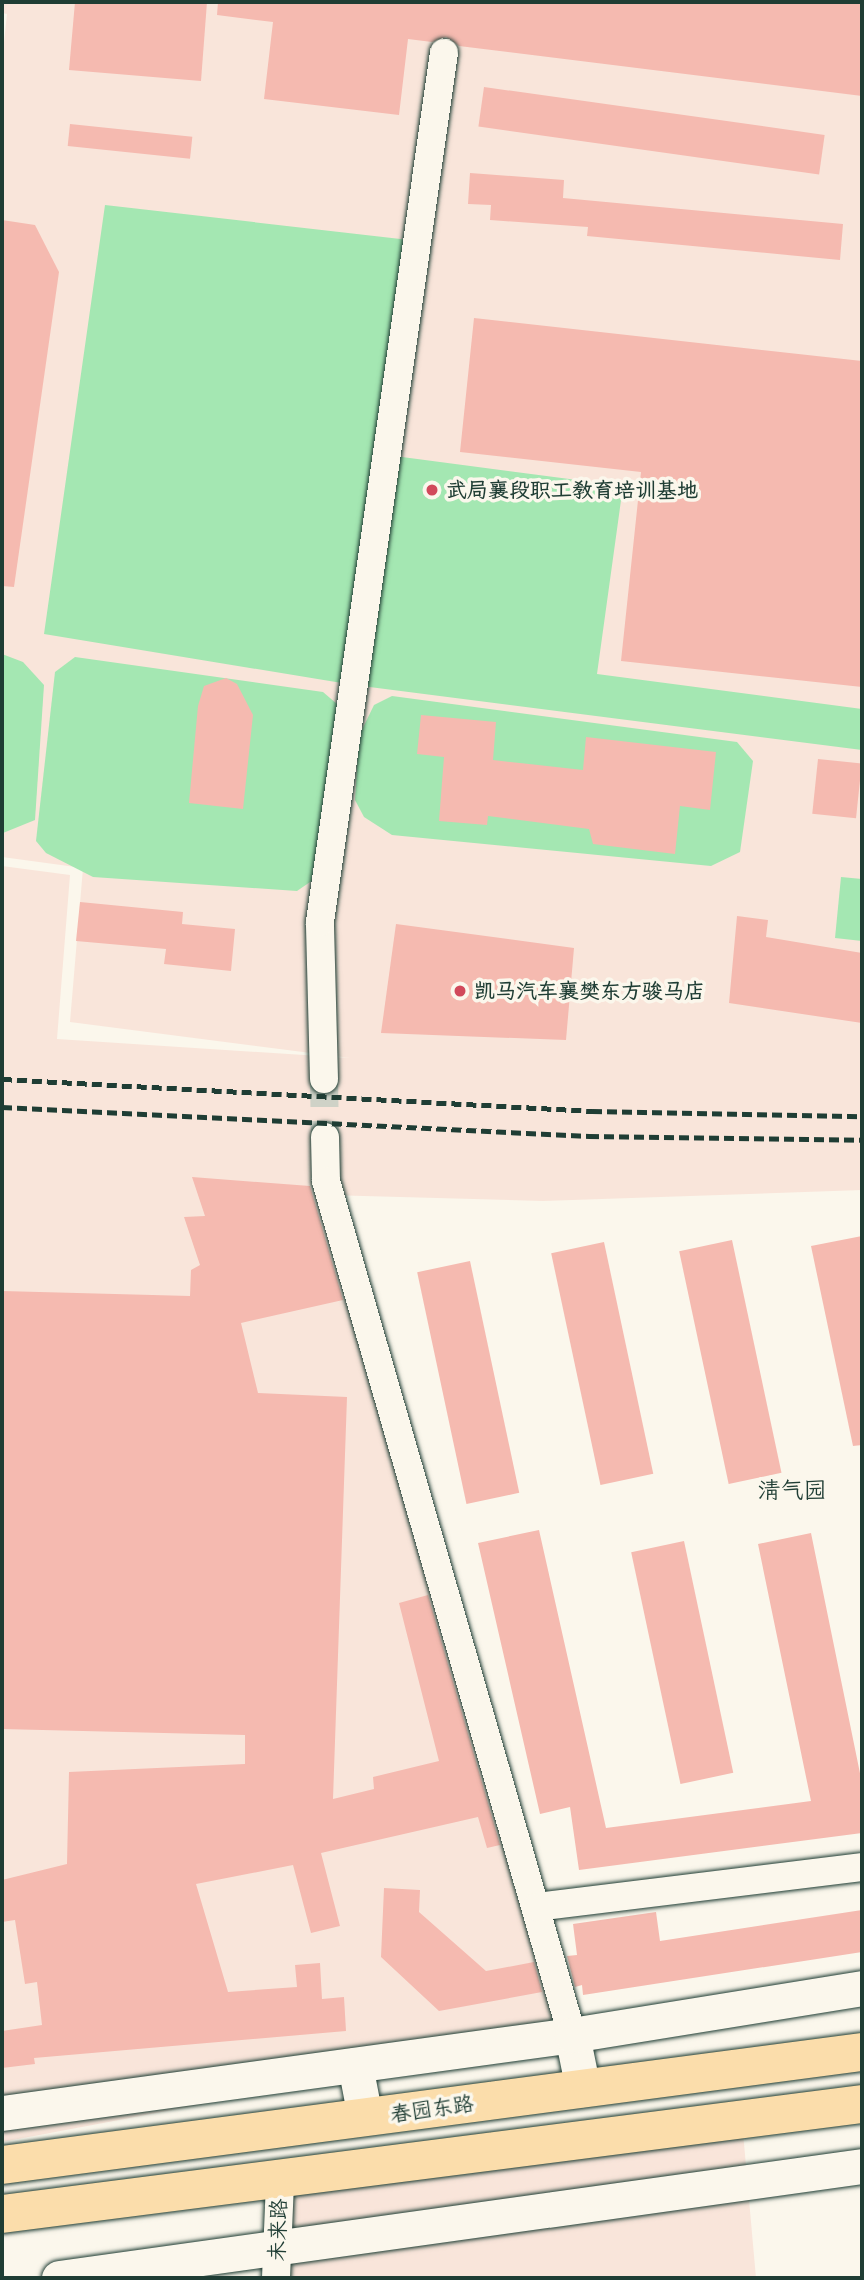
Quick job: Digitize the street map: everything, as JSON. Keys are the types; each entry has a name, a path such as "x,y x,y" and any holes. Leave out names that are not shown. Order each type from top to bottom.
{"main road":[{"name":"春园东路","path":"2,2165 862,2052"},
{"path":"2,2214 280,2182 862,2104"}],"street":[{"path":"324,1079 320,922 444,53"},
{"path":"325,1137 326,1181 537,1907 572,2035 583,2089"},
{"path":"537,1907 862,1867"},
{"path":"2,2113 572,2035 862,1988"},
{"path":"355,2064 366,2118"},
{"path":"40,2108 48,2159"},
{"path":"59,2278 277,2264 862,2166"},
{"name":"未来路","path":"277,2264 280,2182"}],"shaded area":[{"path":"2,2 862,2 862,1190 543,1201 327,1195 572,2035 2,2142 2,866 70,875 57,1039 350,1058 70,1022 83,868 2,857 2,61 7,14 2,13"},
{"path":"742,2121 756,2278 276,2278 280,2182"}],"green space":[{"path":"105,205 418,241 387,455 623,486 597,674 862,709 862,750 354,685 44,634"},
{"path":"2,654 23,662 44,685 35,820 3,833"},
{"path":"75,657 323,692 337,704 313,880 297,891 93,877 46,853 36,841 55,672"},
{"path":"392,696 737,742 753,761 740,852 711,866 392,835 364,817 355,800 359,736 374,705"},
{"path":"841,877 862,879 862,941 835,938"}],"building":[{"path":"75,2 207,2 201,81 69,70"},
{"path":"218,2 862,2 862,96 459,46 446,37 432,42 408,39 399,115 264,99 273,22 217,15"},
{"path":"484,87 825,135 819,174 478,127"},
{"path":"70,124 192,137 190,159 68,146"},
{"path":"470,173 564,180 563,198 843,224 840,260 587,236 588,227 490,220 491,205 468,204"},
{"path":"2,220 35,225 59,272 14,587 2,586"},
{"path":"474,318 862,361 862,687 621,661 641,472 460,452"},
{"path":"226,678 237,684 253,715 243,809 189,803 198,706 204,686"},
{"path":"421,715 496,722 493,760 583,770 586,737 716,752 710,810 680,806 675,854 593,844 589,829 488,816 487,825 439,821 444,757 417,754"},
{"path":"818,759 862,764 856,818 812,814"},
{"path":"80,902 183,912 182,924 235,929 231,971 164,964 166,949 76,941"},
{"path":"737,916 768,920 766,937 862,953 862,1023 729,1003"},
{"path":"396,924 574,948 566,1040 381,1033"},
{"path":"192,1177 310,1186 343,1300 241,1323 258,1393 347,1397 333,1799 374,1789 373,1777 439,1761 399,1603 428,1595 500,1845 487,1848 478,1817 321,1853 340,1926 311,1933 293,1865 196,1884 228,1992 297,1987 295,1965 320,1963 322,1999 344,1997 346,2031 34,2058 35,2064 2,2068 2,2031 42,2025 37,1982 25,1984 15,1920 2,1922 2,1880 67,1864 69,1772 245,1764 245,1735 2,1729 2,1291 190,1296 191,1270 200,1265 184,1217 205,1216"},
{"path":"862,1236 862,1445 853,1446 811,1246"},
{"path":"732,1240 781,1473 729,1484 679,1251"},
{"path":"604,1242 653,1474 600,1485 551,1253"},
{"path":"470,1261 519,1493 466,1504 417,1272"},
{"path":"539,1530 606,1828 811,1801 758,1544 811,1533 862,1783 862,1833 579,1870 570,1807 540,1814 478,1543"},
{"path":"684,1541 733,1773 680,1784 631,1552"},
{"path":"384,1888 420,1890 419,1912 486,1971 534,1962 542,1992 439,2011 381,1957"},
{"path":"862,1910 862,1952 583,1995 582,1985 575,1987 567,1956 577,1955 573,1924 656,1912 660,1941"}],"tunnel":[{"path":"324,1079 325,1137"}],"railway":[{"path":"2,1079 592,1111 862,1116"},
{"path":"2,1107 589,1136 862,1140"}],"place":[{"name":"武局襄段职工教育培训基地","path":"432,490"},
{"name":"凯马汽车襄樊东方骏马店","path":"460,991"}],"district":[{"name":"清气园","path":"792,1490"}]}
